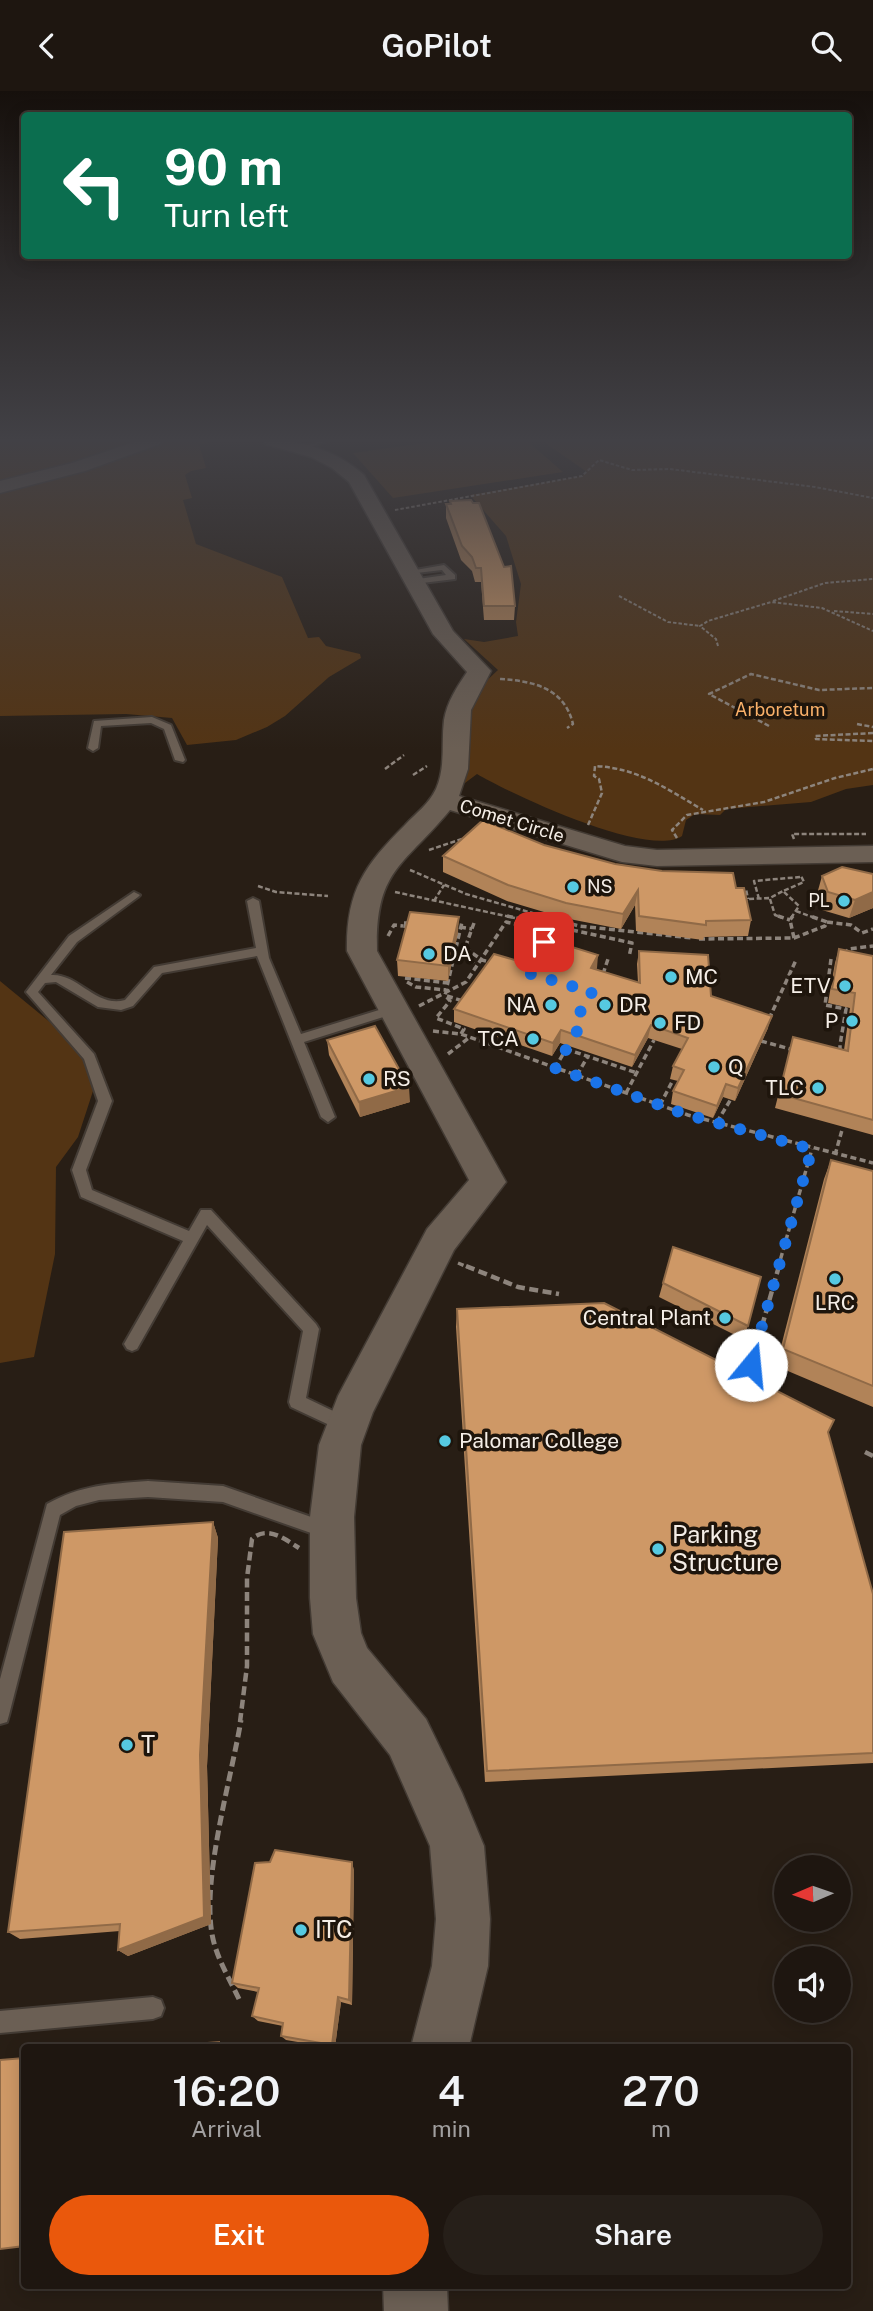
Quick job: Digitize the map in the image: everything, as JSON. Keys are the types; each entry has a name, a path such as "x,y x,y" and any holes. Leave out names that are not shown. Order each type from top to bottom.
{"street":[{"name":"Comet Circle","path":"393,544 444,634 479,671 461,701 456,723 457,769 444,800 622,854 657,857 873,854"},
{"path":"441,2044 460,1966 463,1919 457,1846 408,1737 350,1665 337,1634 333,1598 319,1542 340,1445 347,1425 440,1240 488,1182 409,1016 362,951 360,923 364,900 380,865 444,800"},
{"path":"415,2289 416,2311"}],"lane":[{"path":"93,748 97,723 152,720 168,727 180,760"},
{"path":"134,895 73,939 32,992 90,1057 105,1101 79,1170 86,1193 192,1239"},
{"path":"253,901 262,951 328,1117"},
{"path":"41,979 58,978 102,1004 121,1006 129,1003 158,970 262,951"},
{"path":"297,1040 409,1016"},
{"path":"132,1344 206,1214 311,1329 297,1402 347,1425"},
{"path":"0,1715 53,1510 72,1499 99,1492 148,1489 223,1494 319,1542"},
{"path":"0,2022 153,2008"}],"path":[{"path":"619,596 683,628 700,626 708,621 825,583 873,579"},
{"path":"771,601 873,614"},
{"path":"828,610 873,631"},
{"path":"700,626 716,639 718,646"},
{"path":"769,726 709,694 751,674 819,691 873,688"},
{"path":"494,678 528,680 547,685 572,718 573,724 567,728"},
{"path":"857,724 873,727"},
{"path":"873,733 815,736 816,739 834,741 873,741"},
{"path":"385,769 404,755"},
{"path":"413,775 426,766"},
{"path":"586,827 602,793 599,779 594,776 595,766 615,766 658,781 705,811"},
{"path":"677,838 672,830 687,815 764,802 835,778 873,769"},
{"path":"421,855 438,846 473,837"},
{"path":"415,863 409,871 529,913 661,937 794,938 825,926 827,922"},
{"path":"759,899 754,881 814,875"},
{"path":"748,898 770,898 804,882 801,876"},
{"path":"434,901 444,885"},
{"path":"257,886 276,892 328,896"},
{"path":"732,888 746,889 748,898 744,905"},
{"path":"390,891 632,943 629,957"},
{"path":"783,891 799,906 790,920 794,938"},
{"path":"770,898 775,915 790,920"},
{"path":"796,911 827,922 851,925 862,933 873,929"},
{"path":"461,1034 464,1029 436,1018 450,1002 445,993 462,922"},
{"path":"409,1016 466,982 506,922 551,932 553,926"},
{"path":"474,923 465,948 476,968"},
{"path":"577,931 581,924"},
{"path":"450,926 472,929"},
{"path":"846,960 845,952 848,949 873,946"},
{"path":"465,948 482,960 503,966"},
{"path":"600,979 609,956"},
{"path":"831,959 825,1005 846,1009 838,1060"},
{"path":"765,1026 796,960"},
{"path":"448,983 403,978 416,987 445,993 474,1005"},
{"path":"463,1001 467,993 466,982"},
{"path":"409,1016 660,1105 812,1149 873,1163"},
{"path":"842,1033 853,1035"},
{"path":"490,1044 496,1035"},
{"path":"446,1062 448,1051 470,1037"},
{"path":"555,1068 573,1037"},
{"path":"626,1093 654,1040"},
{"path":"759,1041 800,1051"},
{"path":"566,1049 637,1073"},
{"path":"840,1051 851,1053"},
{"path":"577,1075 588,1056"},
{"path":"660,1105 673,1080"},
{"path":"717,1122 731,1099"},
{"path":"835,1155 842,1130"},
{"path":"751,1365 812,1149"},
{"path":"449,1260 519,1287 559,1294"},
{"path":"865,1452 873,1456"},
{"path":"240,1999 217,1954 211,1924 213,1880 223,1802 240,1728 246,1681 249,1631 247,1561 250,1541 257,1535 270,1533 319,1542"}],"green space":[{"path":"0,544 196,544 282,577 308,638 319,637 326,646 360,654 361,658 329,677 285,716 236,740 187,745 172,718 126,714 0,716"},
{"name":"Arboretum","path":"508,544 873,544 873,785 846,789 811,802 726,809 720,815 695,814 686,820 682,836 665,841 641,839 580,821 477,774 465,783 467,711 483,684 498,670 464,639 484,642 518,636 516,622 521,584"},
{"path":"0,981 79,1046 94,1088 78,1137 56,1167 55,1254 34,1357 0,1363"}],"building":[{"path":"461,544 495,544 504,567 511,566 515,606 484,606 481,568 476,568 472,557"},
{"name":"NS","path":"483,820 544,845 615,864 662,871 733,873 736,888 744,888 751,920 706,921 706,925 639,916 638,890 623,914 566,903 508,885 443,856"},
{"path":"842,867 873,874 873,892 855,900 828,892 822,876"},
{"name":"DA","path":"410,912 459,917 448,966 397,960"},
{"path":"543,938 598,955 591,968 640,983 639,951 708,955 711,996 772,1016 738,1088 726,1084 717,1106 673,1091 684,1070 673,1066 688,1038 651,1025 635,1055 561,1030 553,1043 454,1009 494,954 525,963"},
{"path":"839,949 873,956 873,1120 779,1094 793,1037 848,1051 855,993 832,989"},
{"name":"RS","path":"375,1026 409,1087 359,1102 327,1040"},
{"name":"LRC","path":"831,1160 873,1171 873,1386 783,1349"},
{"name":"Central Plant","path":"673,1247 761,1277 748,1326 663,1283"},
{"name":"Parking Structure","path":"604,1303 834,1420 828,1432 873,1594 873,1753 487,1771 457,1309"},
{"name":"T","path":"213,1522 200,1755 204,1917 118,1950 120,1924 8,1932 64,1532"},
{"name":"ITC","path":"275,1850 352,1862 349,2000 338,1997 332,2044 281,2036 283,2023 252,2016 259,1988 232,1983 255,1863 270,1862"},
{"path":"21,2058 21,2246 0,2249 0,2060"}],"place":[{"name":"NS","path":"573,887"},
{"name":"PL","path":"844,901"},
{"name":"DA","path":"429,954"},
{"name":"MC","path":"671,977"},
{"name":"ETV","path":"845,986"},
{"name":"NA","path":"551,1005"},
{"name":"DR","path":"605,1005"},
{"name":"P","path":"852,1021"},
{"name":"FD","path":"660,1023"},
{"name":"TCA","path":"533,1039"},
{"name":"Q","path":"714,1067"},
{"name":"RS","path":"369,1079"},
{"name":"TLC","path":"818,1088"},
{"name":"LRC","path":"835,1279"},
{"name":"Central Plant","path":"725,1318"},
{"name":"Palomar College","path":"445,1441"},
{"name":"Parking Structure","path":"658,1549"},
{"name":"T","path":"127,1745"},
{"name":"ITC","path":"301,1930"}],"route":[{"path":"544,942 524,972 592,992 575,1021 577,1031 555,1068 688,1115 812,1149 751,1365"}]}
